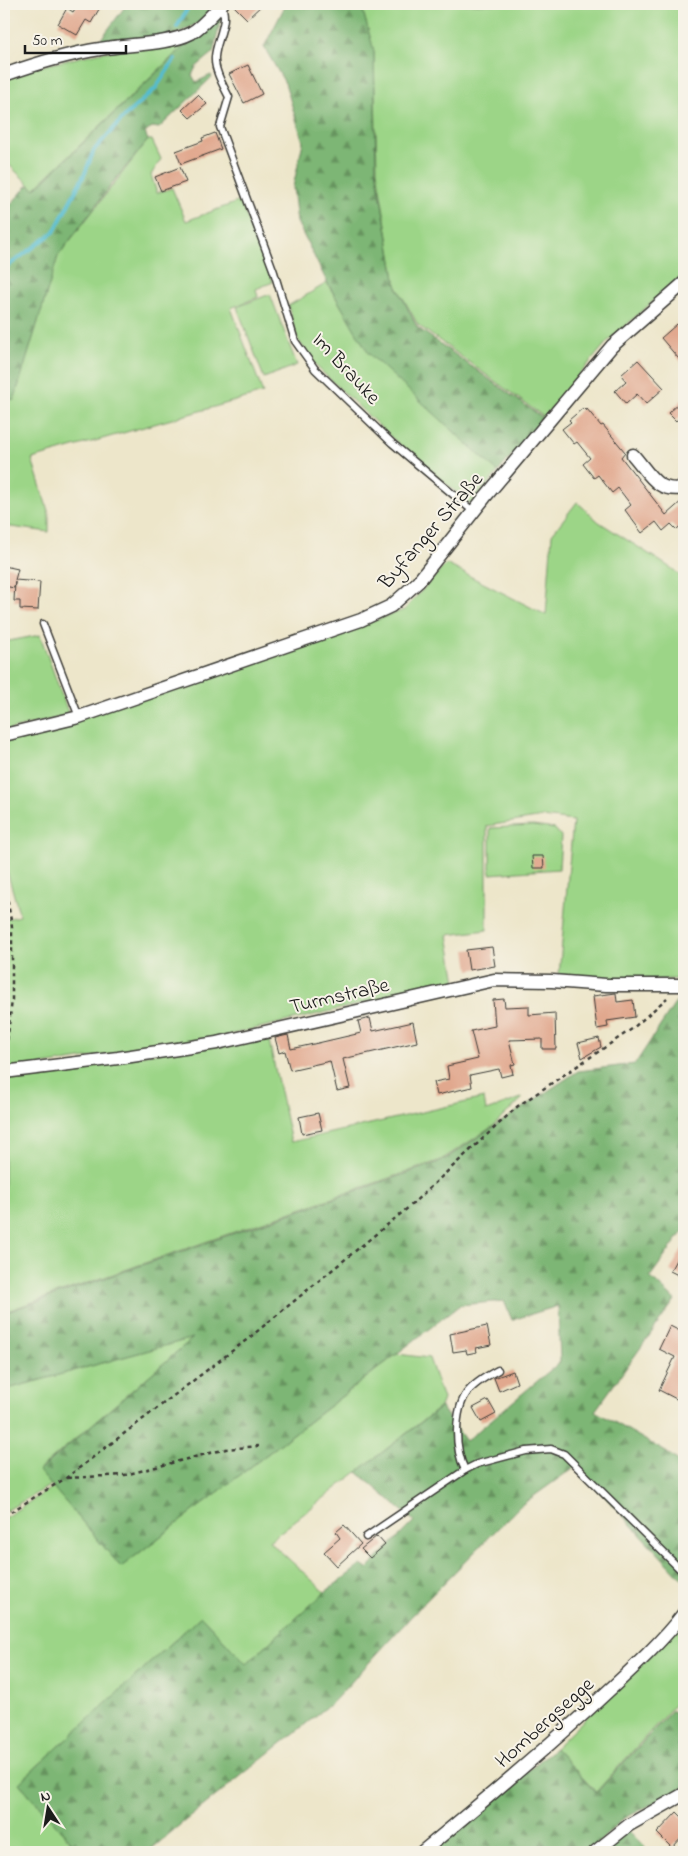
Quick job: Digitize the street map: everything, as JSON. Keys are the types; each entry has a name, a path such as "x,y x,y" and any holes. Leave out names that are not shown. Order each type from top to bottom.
{"street":[{"path":"4,75 99,49 175,39 197,28 221,4"},
{"name":"Byfanger Straße","path":"4,734 79,717 361,620 391,606 418,582 612,346 684,283"},
{"path":"633,456 660,485 670,489 684,488"},
{"name":"Turmstraße","path":"4,1070 118,1058 218,1043 494,980 552,981 606,985 683,985"},
{"name":"Hombergsegge","path":"422,1852 548,1746 650,1651 684,1613"},
{"path":"595,1852 629,1825 684,1794"}],"lane":[{"name":"Im Brauke","path":"221,4 225,11 225,18 219,36 215,59 220,78 229,97 220,127 274,272 295,341 315,369 392,443 474,512"},
{"path":"43,624 79,717"},
{"path":"465,1470 461,1462 458,1445 459,1409 467,1393 474,1385 498,1370"},
{"path":"366,1537 465,1470 490,1460 526,1451 557,1450 564,1454 684,1573"}],"path":[{"path":"4,877 12,927 12,1000 4,1070"},
{"path":"4,1516 66,1478 249,1338 409,1207 518,1106 632,1029 683,985"},
{"path":"66,1478 125,1475 226,1449 258,1446"}],"green space":[{"path":"127,4 215,4 200,22 175,35 95,47"},
{"path":"286,4 361,4 374,51 376,169 396,285 417,327 543,418 498,472 369,354 327,282 297,222 293,187 303,142 285,83 264,47"},
{"path":"361,4 684,4 684,274 607,342 544,417 418,325 396,285 377,170 374,52"},
{"path":"220,12 222,15 213,53 196,67 192,75 196,82 211,75 212,77 159,128 152,127 145,133 148,140 115,180 58,256 14,400 4,397 4,212 28,185 35,189"},
{"path":"189,41 34,189 4,160 4,80 28,69 102,52"},
{"path":"148,140 152,140 161,159 151,175 157,193 172,188 186,221 240,201 273,282 256,289 258,297 231,308 263,393 32,459 49,514 49,532 4,526 4,397 14,400 58,256"},
{"path":"327,283 370,354 498,472 471,505 393,439 317,367 298,340 288,306"},
{"path":"270,294 297,365 264,378 237,307"},
{"path":"577,502 599,522 674,570 684,580 684,979 609,980 559,975 573,821 543,817 487,826 487,930 448,935 456,982 211,1039 4,1071 4,919 20,916 4,861 4,739 286,652 404,610 446,564 546,615 552,534"},
{"path":"40,635 69,715 4,731 4,642"},
{"path":"533,826 555,829 561,836 559,869 490,874 490,828"},
{"path":"684,990 684,1230 650,1277 675,1300 595,1411 666,1452 684,1465 684,1581 576,1466 520,1506 420,1607 333,1702 148,1852 80,1852 19,1783 201,1616 246,1664 325,1592 361,1565 367,1569 414,1521 357,1472 441,1407 466,1441 560,1362 558,1306 512,1320 504,1301 460,1305 121,1567 39,1471 193,1338 4,1390 4,1313 442,1161 578,1071 635,1064"},
{"path":"268,1036 291,1142 484,1098 486,1111 524,1097 492,1127 441,1160 4,1312 4,1076"},
{"path":"193,1338 39,1470 51,1485 4,1512 4,1390"},
{"path":"397,1354 429,1358 443,1399 440,1407 269,1541 325,1592 246,1664 201,1616 19,1783 80,1852 4,1852 4,1518 53,1487 121,1567"},
{"path":"684,1622 684,1694 596,1792 555,1748"},
{"path":"672,1710 684,1721 684,1788 623,1819 589,1852 430,1852 555,1748 596,1793"},
{"path":"627,1829 650,1852 603,1852"}],"building":[{"path":"78,4 102,4 91,23 86,20 77,35 58,24 67,8 73,12"},
{"path":"232,4 263,4 247,19"},
{"path":"248,65 262,94 244,103 229,74"},
{"path":"198,95 207,104 190,118 182,110"},
{"path":"215,133 221,149 181,164 176,151 203,141 202,138"},
{"path":"180,167 186,182 161,191 155,177"},
{"path":"677,324 684,332 684,365 661,338"},
{"path":"638,360 664,388 646,404 637,394 626,404 615,391 626,381 621,375"},
{"path":"684,398 684,413 676,421 668,413"},
{"path":"583,408 586,411 587,409 601,426 603,425 625,452 621,457 666,515 684,499 684,524 677,530 671,524 663,531 656,522 642,533 625,510 631,505 618,488 612,493 598,475 594,478 583,464 590,458 577,442 574,444 562,429"},
{"path":"4,566 18,569 15,580 40,582 38,610 20,609 20,601 14,601 15,582 14,588 4,586"},
{"path":"532,856 543,856 544,868 533,868"},
{"path":"492,947 495,966 469,970 466,950"},
{"path":"616,993 617,1002 633,1000 635,1017 607,1021 608,1027 597,1029 593,996"},
{"path":"504,999 505,1007 529,1006 529,1015 555,1013 556,1049 542,1049 542,1039 509,1040 515,1064 511,1065 513,1074 501,1077 499,1069 470,1075 472,1087 437,1095 434,1082 449,1079 447,1066 478,1059 471,1031 495,1026 493,1000"},
{"path":"370,1018 373,1031 413,1022 417,1042 343,1059 350,1088 337,1091 330,1061 290,1070 285,1051 279,1053 275,1038 288,1035 291,1049 361,1033 358,1021"},
{"path":"599,1038 601,1047 582,1058 578,1043"},
{"path":"318,1113 322,1130 302,1134 299,1117"},
{"path":"684,1245 684,1278 670,1271"},
{"path":"487,1326 491,1345 476,1348 477,1352 467,1354 466,1350 453,1352 450,1334"},
{"path":"670,1326 684,1333 684,1403 659,1390 675,1357 659,1349"},
{"path":"513,1371 517,1383 499,1391 494,1378"},
{"path":"488,1400 496,1414 481,1422 473,1408"},
{"path":"344,1525 361,1544 337,1566 324,1552 340,1538 336,1532"},
{"path":"377,1536 385,1545 370,1558 361,1549"},
{"path":"677,1812 684,1819 684,1835 672,1848 657,1833"}],"waterway":[{"path":"177,27 190,4"},
{"path":"4,269 54,232 85,173 94,150 126,115 155,89 175,59"}]}
